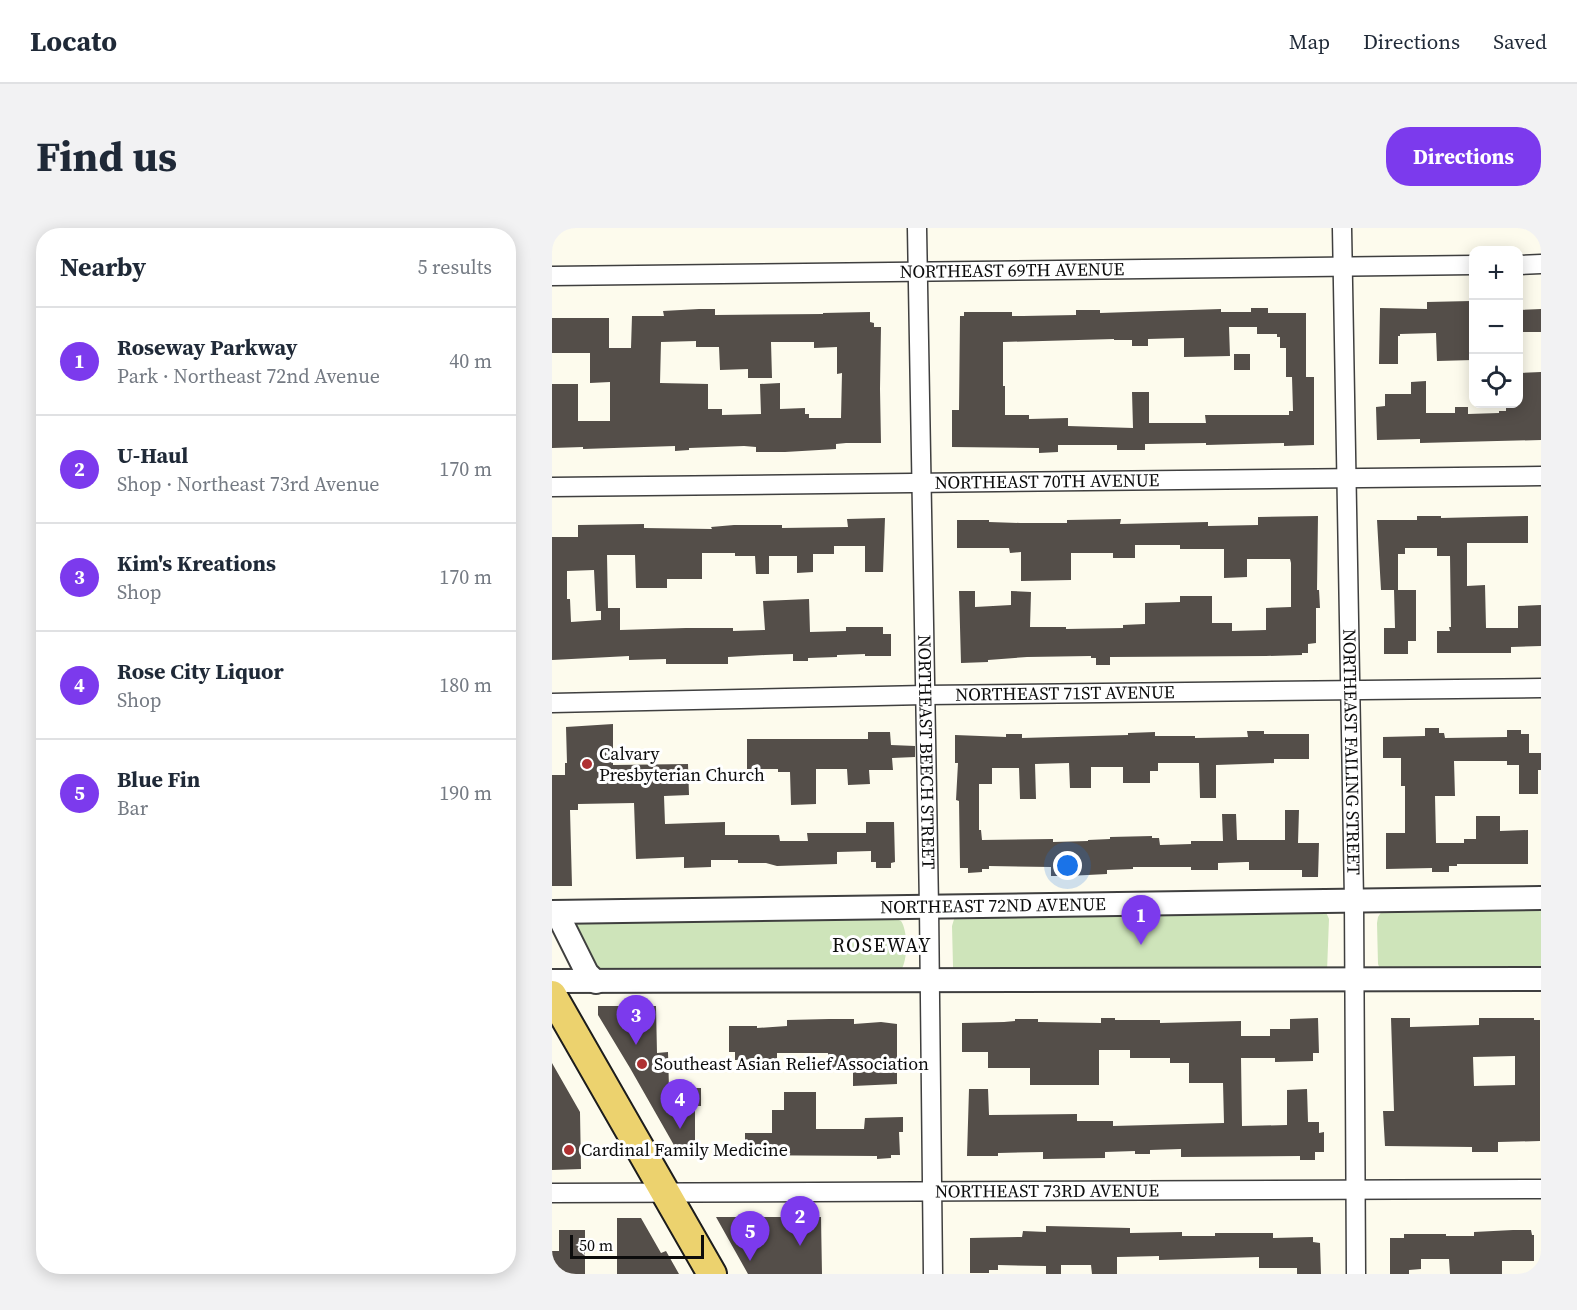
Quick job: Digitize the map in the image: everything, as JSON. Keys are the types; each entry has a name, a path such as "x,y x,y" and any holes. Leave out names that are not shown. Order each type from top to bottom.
{"main road":[{"path":"552,995 712,1274"}],"street":[{"name":"NORTHEAST BEECH STREET","path":"917,228 930,907 933,1274"},
{"name":"NORTHEAST FAILING STREET","path":"1342,228 1354,900 1356,1274"},
{"path":"1523,265 1541,264"},
{"name":"NORTHEAST 69TH AVENUE","path":"552,276 1469,265"},
{"name":"NORTHEAST 70TH AVENUE","path":"552,487 1541,476"},
{"name":"NORTHEAST 71ST AVENUE","path":"552,703 925,695 1541,688"},
{"name":"NORTHEAST 72ND AVENUE","path":"558,912 1541,898"},
{"path":"558,912 587,973 596,981"},
{"path":"552,981 1541,979"},
{"name":"NORTHEAST 73RD AVENUE","path":"552,1193 1541,1189"}],"green space":[{"path":"1541,906 1541,973 1381,971 1378,964 1377,923 1382,911"},
{"path":"1325,910 1329,919 1327,971 953,969 952,926 955,916"},
{"path":"896,919 901,921 906,938 905,960 901,970 598,970 574,928 578,923 583,922"}],"building":[{"path":"1469,301 1469,360 1437,361 1436,333 1400,334 1398,336 1398,364 1379,364 1380,308 1427,309 1427,302"},
{"path":"1251,308 1268,308 1268,313 1306,313 1306,377 1314,377 1314,445 1284,446 1284,443 1145,444 1145,450 1117,450 1117,445 1058,445 1058,452 1039,453 1039,448 952,447 952,410 959,410 960,316 964,316 964,312 1012,312 1012,316 1023,316 1076,315 1076,310 1100,310 1100,313 1221,309 1221,312 1251,312","holes":["1229,327 1257,327 1257,334 1277,334 1277,337 1280,337 1280,348 1286,348 1286,377 1292,377 1293,411 1289,411 1289,415 1205,415 1206,423 1149,423 1149,392 1132,392 1133,428 1068,426 1068,418 1029,419 1029,415 1005,415 1003,342 1114,339 1132,340 1132,346 1148,346 1148,339 1184,338 1184,357 1230,356"]},
{"path":"715,309 715,315 870,312 870,322 874,323 874,327 881,327 881,443 846,443 836,444 836,449 785,452 756,452 756,447 744,446 689,448 689,450 675,451 675,446 552,448 552,384 578,384 578,421 610,421 610,382 590,383 590,353 552,353 552,318 609,318 609,348 631,348 632,316 664,316 663,311","holes":["696,341 696,347 719,347 720,370 748,369 748,378 772,378 771,342 814,342 814,348 837,347 837,374 842,373 841,418 809,418 809,414 805,414 805,408 780,409 780,383 760,384 761,414 722,415 722,409 708,409 708,384 660,383 661,342"]},
{"path":"1541,309 1541,332 1523,332 1523,310"},
{"path":"1234,354 1250,354 1250,370 1234,370"},
{"path":"1541,372 1541,440 1420,443 1420,439 1377,440 1376,407 1385,406 1385,394 1411,394 1411,382 1426,381 1426,413 1455,413 1455,407 1468,407 1468,414 1499,413 1499,411 1506,411 1506,408 1523,408 1523,373"},
{"path":"1318,516 1317,590 1319,590 1320,608 1316,608 1316,643 1308,644 1308,653 1266,656 1110,657 1110,665 1096,665 1096,658 1091,658 1091,656 1027,657 961,663 959,591 975,591 975,607 1011,605 1011,591 1031,592 1030,627 1066,627 1066,629 1123,628 1123,625 1145,624 1145,603 1180,602 1180,596 1212,596 1212,623 1232,623 1232,631 1266,630 1266,608 1291,607 1291,563 1290,559 1247,559 1247,577 1224,578 1224,549 1180,549 1180,545 1135,545 1135,558 1113,558 1113,553 1071,553 1071,580 1021,581 1021,552 1010,553 1009,548 957,548 957,520 1067,523 1067,520 1121,519 1120,524 1208,522 1208,526 1258,525 1258,517"},
{"path":"1417,516 1441,516 1441,518 1528,516 1528,543 1467,543 1467,586 1485,585 1486,628 1518,628 1518,606 1541,605 1541,646 1511,647 1511,653 1437,653 1437,631 1450,631 1449,627 1451,627 1450,556 1437,556 1437,548 1405,548 1405,554 1398,554 1398,590 1416,590 1416,641 1408,641 1408,654 1384,654 1384,628 1395,628 1394,590 1381,590 1377,520 1417,520"},
{"path":"885,518 883,572 865,572 865,546 834,546 834,554 813,554 813,572 797,573 797,556 769,556 769,574 756,574 755,556 735,556 735,553 702,553 702,579 667,579 667,588 636,588 635,555 607,555 608,608 620,608 620,630 733,628 733,631 765,630 763,601 809,599 810,632 846,631 846,627 883,627 883,634 891,634 891,656 837,655 837,657 808,658 808,661 793,661 793,654 765,655 728,657 728,664 666,664 666,659 629,660 629,656 552,660 552,537 578,537 578,525 644,524 644,528 712,529 711,527 734,525 782,525 782,528 848,527 847,519","holes":["594,570 596,611 601,611 601,620 571,622 570,599 567,599 567,571"]},
{"path":"613,724 613,765 688,764 689,795 664,796 665,824 725,822 725,835 779,835 780,841 808,841 807,833 866,833 866,822 894,822 895,862 891,863 891,868 876,868 876,862 871,862 871,851 837,852 837,864 777,866 766,863 738,863 738,860 711,860 711,867 684,868 684,857 636,859 634,803 578,804 578,810 570,810 572,886 552,886 552,775 565,775 566,727"},
{"path":"1425,728 1439,728 1439,733 1444,733 1445,738 1507,737 1507,730 1521,730 1521,734 1529,734 1529,753 1541,753 1538,794 1519,794 1519,765 1507,765 1507,761 1454,761 1455,796 1435,796 1436,843 1464,843 1464,839 1476,839 1476,816 1500,816 1500,831 1528,830 1528,864 1457,864 1457,866 1449,866 1449,872 1432,872 1432,868 1386,869 1386,833 1405,833 1405,786 1401,786 1401,758 1383,758 1383,737 1425,736"},
{"path":"1247,731 1264,731 1264,734 1309,734 1309,759 1274,759 1274,763 1216,765 1216,798 1200,798 1199,763 1158,763 1158,771 1150,771 1150,783 1123,783 1123,767 1091,767 1091,788 1070,788 1069,763 1035,764 1036,799 1020,799 1019,768 992,768 992,784 979,784 979,830 981,830 982,840 1053,839 1053,842 1152,836 1152,838 1159,838 1160,845 1191,844 1191,841 1223,841 1222,814 1236,814 1237,840 1285,840 1285,810 1299,810 1298,843 1319,843 1318,877 1302,877 1302,870 1249,870 1249,862 1218,863 1218,870 1191,870 1191,867 1133,867 1133,869 1107,870 1107,874 1068,876 1051,876 1051,867 989,866 989,869 982,869 982,872 968,873 968,868 960,868 959,801 956,800 958,763 955,763 955,735 1006,737 1006,734 1022,734 1022,738 1155,732 1155,736 1195,736 1195,738 1248,737"},
{"path":"868,732 890,732 891,745 915,746 915,757 892,758 893,770 869,770 870,784 848,785 847,769 816,769 816,804 791,805 790,772 778,772 778,769 747,769 747,739 868,739"},
{"path":"598,1006 656,1006 657,1053 668,1052 669,1088 701,1088 701,1106 695,1106 695,1151 685,1151 679,1154 598,1015"},
{"path":"1101,1018 1160,1020 1160,1023 1241,1021 1241,1036 1270,1036 1270,1029 1290,1029 1290,1019 1318,1018 1319,1053 1313,1053 1313,1061 1275,1062 1275,1058 1241,1058 1242,1126 1287,1125 1287,1090 1307,1089 1308,1122 1319,1122 1319,1133 1324,1132 1324,1152 1315,1152 1315,1160 1300,1160 1300,1156 1181,1157 1181,1149 1150,1150 1150,1154 1135,1154 1135,1151 1105,1152 1105,1158 1043,1159 1043,1152 967,1156 969,1089 988,1089 989,1115 1077,1114 1077,1121 1113,1121 1113,1126 1224,1123 1223,1083 1189,1083 1189,1063 1170,1063 1170,1058 1130,1058 1130,1050 1099,1050 1099,1085 1030,1085 1030,1068 988,1068 988,1052 962,1052 962,1023 1038,1019 1038,1022 1101,1023"},
{"path":"1391,1018 1410,1018 1410,1027 1479,1025 1479,1018 1534,1018 1534,1020 1540,1020 1540,1141 1498,1142 1498,1152 1472,1152 1472,1147 1385,1146 1383,1111 1394,1111","holes":["1515,1056 1515,1085 1474,1086 1473,1057"]},
{"path":"854,1019 854,1024 881,1022 897,1024 897,1084 853,1086 853,1071 828,1071 828,1053 777,1053 777,1059 735,1060 735,1052 729,1052 729,1026 757,1026 757,1028 787,1026 787,1020"},
{"path":"552,1063 580,1112 581,1169 552,1170"},
{"path":"784,1092 816,1092 816,1129 864,1129 865,1118 903,1117 903,1132 899,1132 900,1155 877,1159 877,1156 745,1155 745,1133 772,1133 772,1110 784,1110"},
{"path":"716,1217 821,1217 822,1274 748,1274"},
{"path":"617,1218 641,1218 661,1253 666,1251 679,1274 617,1274"},
{"path":"1046,1226 1130,1228 1130,1233 1182,1232 1182,1236 1215,1236 1215,1233 1273,1233 1273,1238 1313,1237 1313,1242 1320,1243 1321,1274 1297,1274 1297,1268 1259,1268 1259,1257 1159,1260 1159,1256 1117,1257 1117,1274 1092,1274 1091,1265 1061,1265 1061,1274 1046,1274 1046,1266 998,1265 998,1270 989,1270 989,1273 970,1273 970,1238 1022,1237 1023,1231 1046,1232"},
{"path":"559,1230 585,1230 585,1274 552,1274 552,1251 559,1251"},
{"path":"1531,1230 1534,1235 1534,1261 1502,1261 1502,1274 1450,1274 1449,1259 1421,1259 1421,1269 1409,1270 1409,1274 1390,1274 1390,1238 1404,1238 1404,1234 1474,1236 1474,1232"}],"place":[{"name":"Calvary Presbyterian Church","path":"587,764"},
{"name":"Roseway Parkway","path":"1141,945"},
{"name":"Kim's Kreations","path":"636,1045"},
{"name":"Southeast Asian Relief Association","path":"642,1064"},
{"name":"Rose City Liquor","path":"680,1129"},
{"name":"Cardinal Family Medicine","path":"569,1150"},
{"name":"U-Haul","path":"800,1246"},
{"name":"Blue Fin","path":"750,1261"}],"district":[{"name":"ROSEWAY","path":"882,945"}]}
